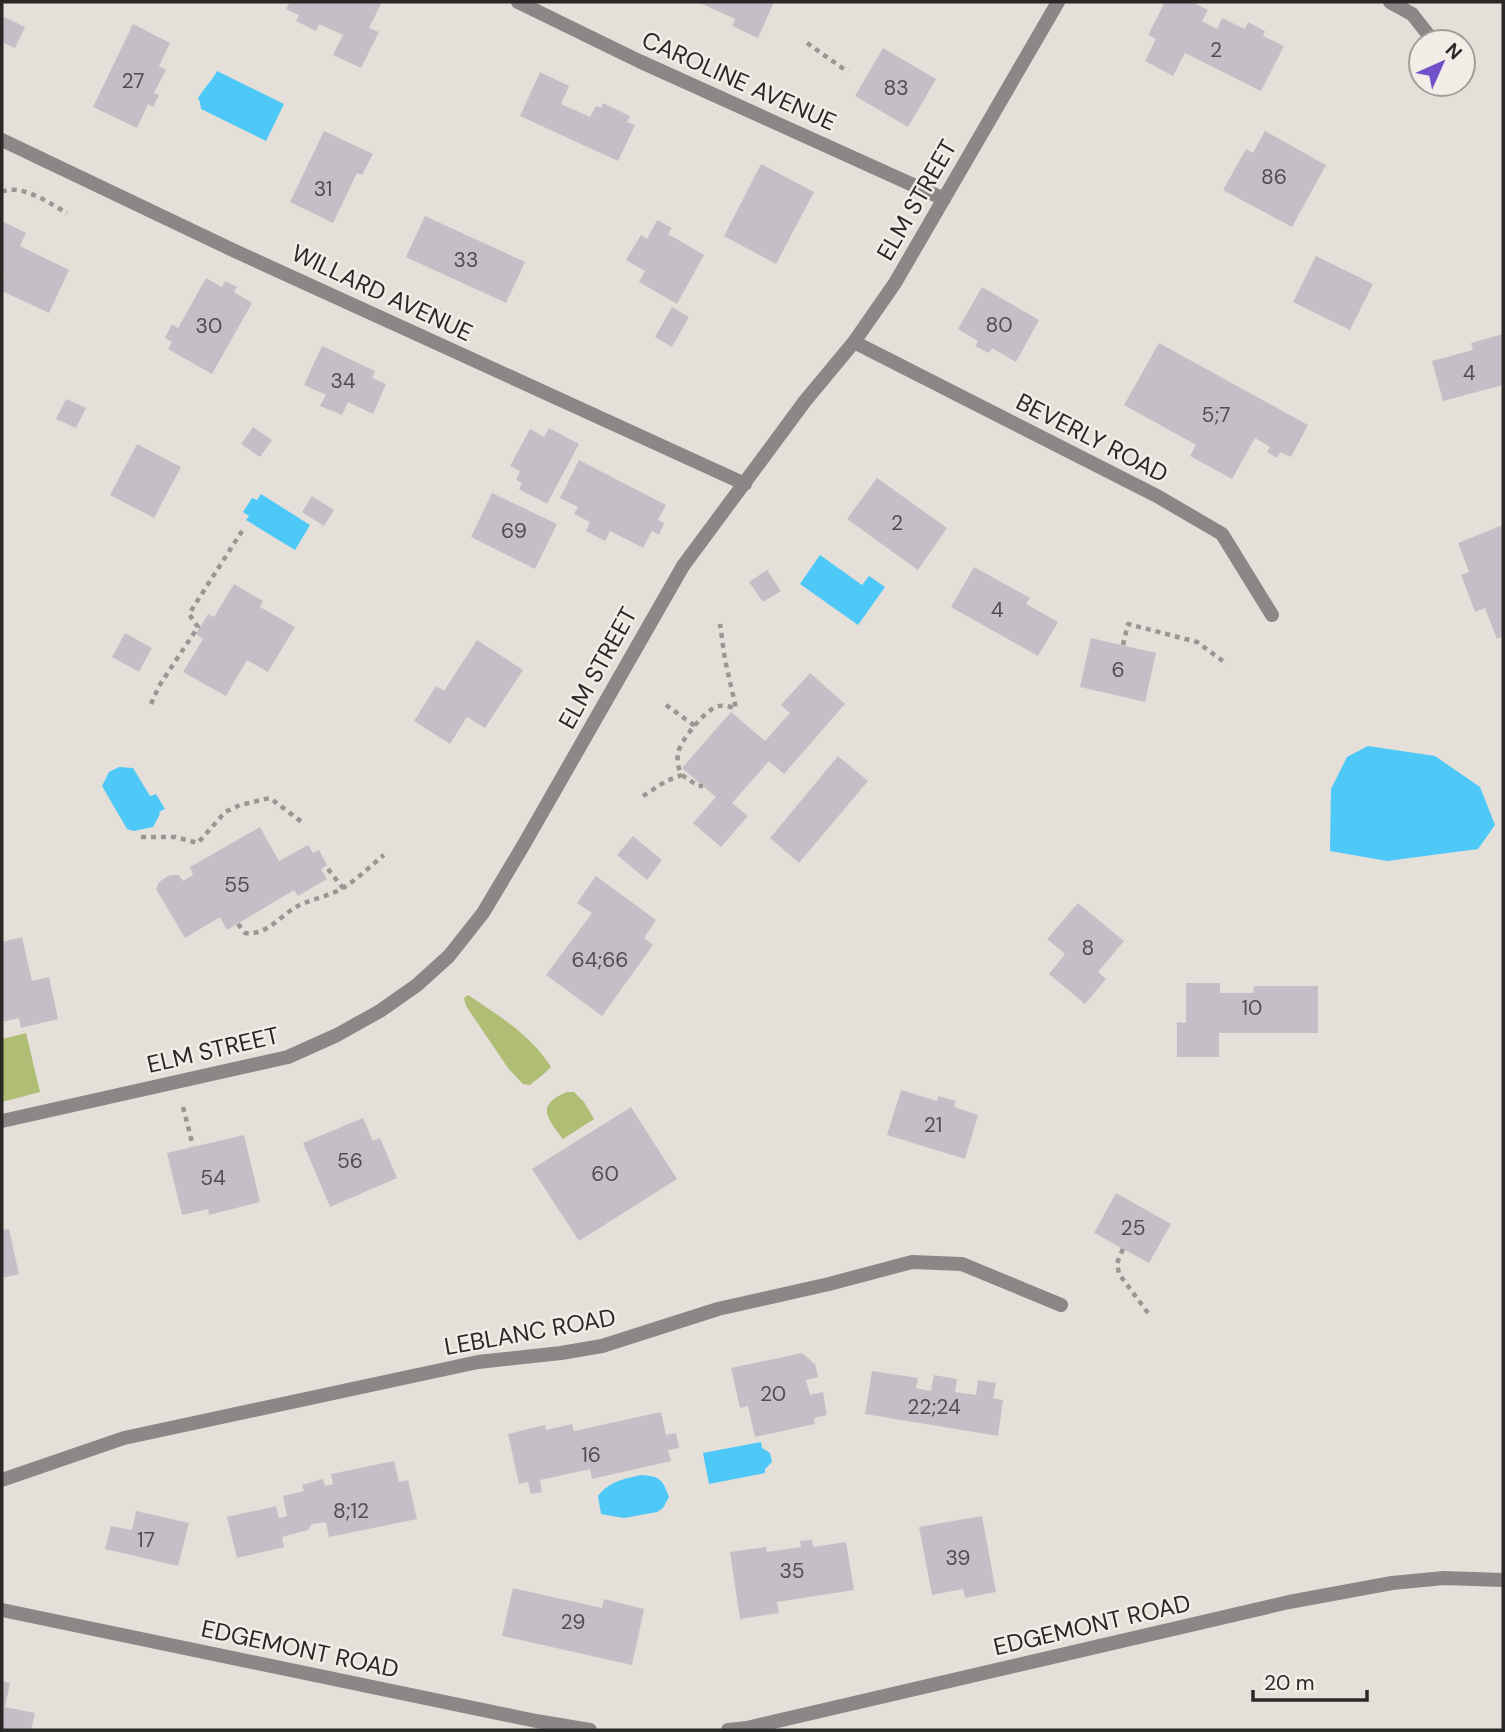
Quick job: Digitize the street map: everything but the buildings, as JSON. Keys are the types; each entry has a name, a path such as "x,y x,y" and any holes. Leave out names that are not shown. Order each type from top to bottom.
{"street":[{"name":"CAROLINE AVENUE","path":"518,2 639,61 944,199"},
{"name":"ELM STREET","path":"2,1121 288,1057 380,1012 417,985 449,956 483,913 683,566 806,401 854,342 895,283 1058,2"},
{"path":"1390,2 1412,14 1423,28"},
{"name":"WILLARD AVENUE","path":"2,140 248,257 745,484"},
{"name":"BEVERLY ROAD","path":"854,342 1157,496 1222,534 1272,615"},
{"name":"LEBLANC ROAD","path":"2,1480 124,1438 478,1362 602,1346 718,1309 912,1262 962,1264 1061,1305"},
{"name":"EDGEMONT ROAD","path":"728,1730 1289,1602 1392,1583 1444,1578 1503,1580"},
{"name":"EDGEMONT ROAD","path":"2,1610 590,1730"}],"path":[{"path":"807,43 848,72"},
{"path":"2,192 7,190 32,194 67,214"},
{"path":"151,705 159,686 198,627 190,614 242,531"},
{"path":"702,786 698,786 679,771 678,753 684,739 710,709 719,705 736,708 720,624"},
{"path":"1123,645 1128,624 1198,642 1227,664"},
{"path":"666,705 695,726"},
{"path":"643,796 666,781 682,775"},
{"path":"141,837 175,837 198,843 225,812 240,805 270,799 303,823"},
{"path":"238,924 245,933 254,934 265,930 309,900 343,888 384,855"},
{"path":"328,869 343,888"},
{"path":"176,1082 193,1146"},
{"path":"1123,1249 1117,1263 1119,1274 1148,1313"}],"green space":[{"path":"468,995 524,1036 551,1067 530,1085 523,1084 508,1068 466,1006 464,998"},
{"path":"26,1033 40,1092 2,1102 2,1039"},
{"path":"567,1092 574,1092 584,1102 594,1119 563,1139 552,1125 547,1107"}],"water":[{"path":"217,71 284,104 266,141 201,109 198,98"},
{"path":"261,494 310,525 295,550 246,520 249,516 243,512 252,498 257,500"},
{"path":"820,555 862,585 869,576 885,587 858,625 800,584"},
{"path":"1368,746 1435,756 1480,787 1495,825 1478,849 1387,861 1330,851 1331,789 1347,757"},
{"path":"119,767 133,768 150,796 156,794 165,809 159,812 153,827 134,831 127,829 102,786 109,772"},
{"path":"761,1442 762,1448 770,1453 772,1462 765,1469 765,1473 709,1484 703,1453"},
{"path":"641,1475 653,1476 663,1483 669,1497 663,1508 657,1512 624,1518 601,1514 598,1496 607,1487"}]}
